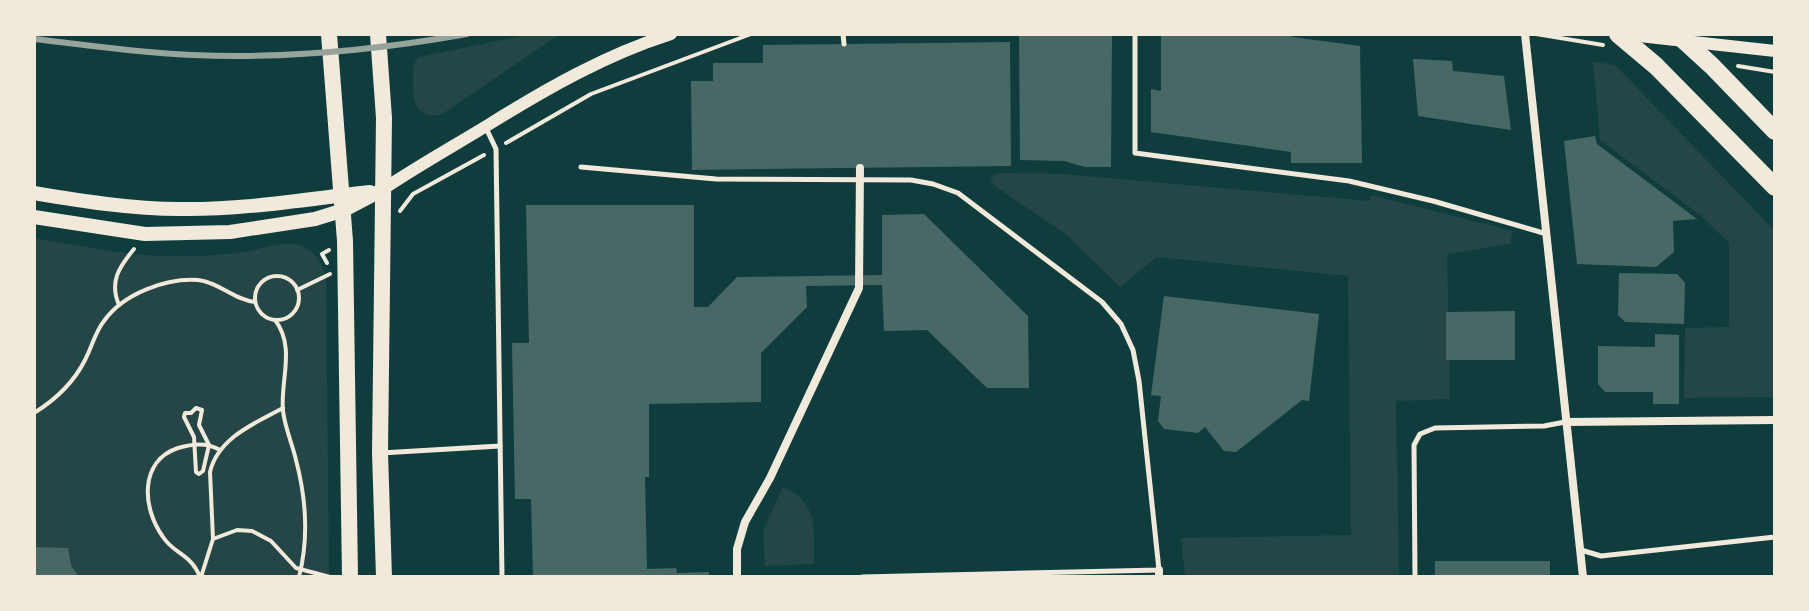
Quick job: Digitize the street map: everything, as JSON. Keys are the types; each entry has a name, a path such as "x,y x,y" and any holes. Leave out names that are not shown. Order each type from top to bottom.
{"highway":[{"path":"1620,34 1656,66 1775,187"},
{"path":"1677,34 1775,131"}],"main road":[{"path":"329,34 343,202 348,319 350,577"},
{"path":"378,34 384,118 380,453 384,577"},
{"path":"34,217 120,231 178,235 310,220 343,202 382,190"},
{"path":"34,193 102,204 179,209 343,202"}],"street":[{"path":"382,190 567,78 671,34"},
{"path":"1525,34 1583,577"},
{"path":"1620,34 1775,51"},
{"path":"737,577 737,549 745,522 770,478 859,288 860,168"},
{"path":"1566,422 1775,420"}],"lane":[{"path":"843,34 844,44"},
{"path":"1135,34 1135,153 1349,181 1548,234"},
{"path":"485,126 496,149 502,577"},
{"path":"581,167 716,179 911,180 933,184 958,193 1102,302 1121,324 1133,350 1139,381 1159,574 862,577"},
{"path":"1415,577 1414,445 1420,434 1435,428 1544,426 1566,422"},
{"path":"380,453 500,446"},
{"path":"1580,549 1601,556 1775,537"}],"path":[{"path":"403,209 413,194 591,94 751,34"},
{"path":"1535,34 1548,36"},
{"path":"119,305 116,297 117,272 135,248"},
{"path":"297,290 331,273 322,254 327,251"},
{"path":"281,276 297,290 298,305 283,320 262,315 255,302 257,288 267,278 281,276"},
{"path":"34,413 51,401 73,378 84,362 98,328 119,305 148,289 180,281 207,282 255,302"},
{"path":"275,320 282,331 286,350 283,408 304,503 305,543 299,577"},
{"path":"196,408 203,412 199,425 209,445 203,471 199,474 196,472 193,433 184,417 185,413 191,413 196,408"},
{"path":"201,577 213,539 210,472 220,450 235,435 283,408"},
{"path":"201,577 191,560 163,538 153,515 148,489 150,471 159,458 172,450 195,444 220,450"},
{"path":"213,539 237,530 252,531 271,541 293,565 330,577"}],"shaded area":[{"path":"531,34 560,34 441,115 430,115 417,107 413,93 413,65 419,57"},
{"path":"1593,62 1615,65 1775,231 1775,397 1684,398 1685,328 1729,327 1729,243 1700,215 1600,140"},
{"path":"998,173 1063,174 1370,201 1371,195 1513,231 1510,244 1447,254 1450,399 1396,401 1399,577 1185,577 1181,538 1351,535 1348,276 1157,257 1120,287 1067,235 995,186 990,178"},
{"path":"34,238 114,251 172,256 202,256 295,244 315,256 326,280 329,577 34,577"},
{"path":"783,487 803,501 809,510 814,529 814,564 765,566 763,531"}],"building":[{"path":"1019,34 1112,34 1111,167 1020,160"},
{"path":"1161,34 1292,34 1292,37 1360,46 1362,163 1291,163 1291,152 1151,132 1151,89 1161,91"},
{"path":"1010,42 1011,166 692,170 691,81 713,81 713,63 763,63 763,45"},
{"path":"1413,59 1452,61 1453,71 1504,76 1511,130 1418,116"},
{"path":"1595,136 1597,144 1697,219 1673,221 1674,252 1656,267 1577,264 1564,141"},
{"path":"526,205 694,205 694,307 708,307 737,277 882,275 882,215 924,214 1028,316 1029,388 987,388 927,330 884,331 882,285 806,286 807,307 761,353 761,402 649,404 649,477 645,477 647,569 676,568 677,573 709,572 709,577 533,577 531,499 515,499 512,343 529,343"},
{"path":"1619,273 1677,274 1685,283 1684,324 1625,322 1618,315"},
{"path":"1164,296 1319,314 1309,401 1302,400 1236,452 1224,451 1205,427 1198,433 1164,429 1158,421 1161,396 1151,395"},
{"path":"1515,311 1515,360 1446,360 1446,312"},
{"path":"1655,334 1679,335 1679,404 1653,404 1653,392 1605,392 1598,384 1598,346 1655,347"},
{"path":"34,547 68,548 71,565 79,577 34,577"},
{"path":"1435,561 1550,561 1550,577 1435,577"}],"railway":[{"path":"34,39 173,54 262,56 365,49 467,34"}]}
